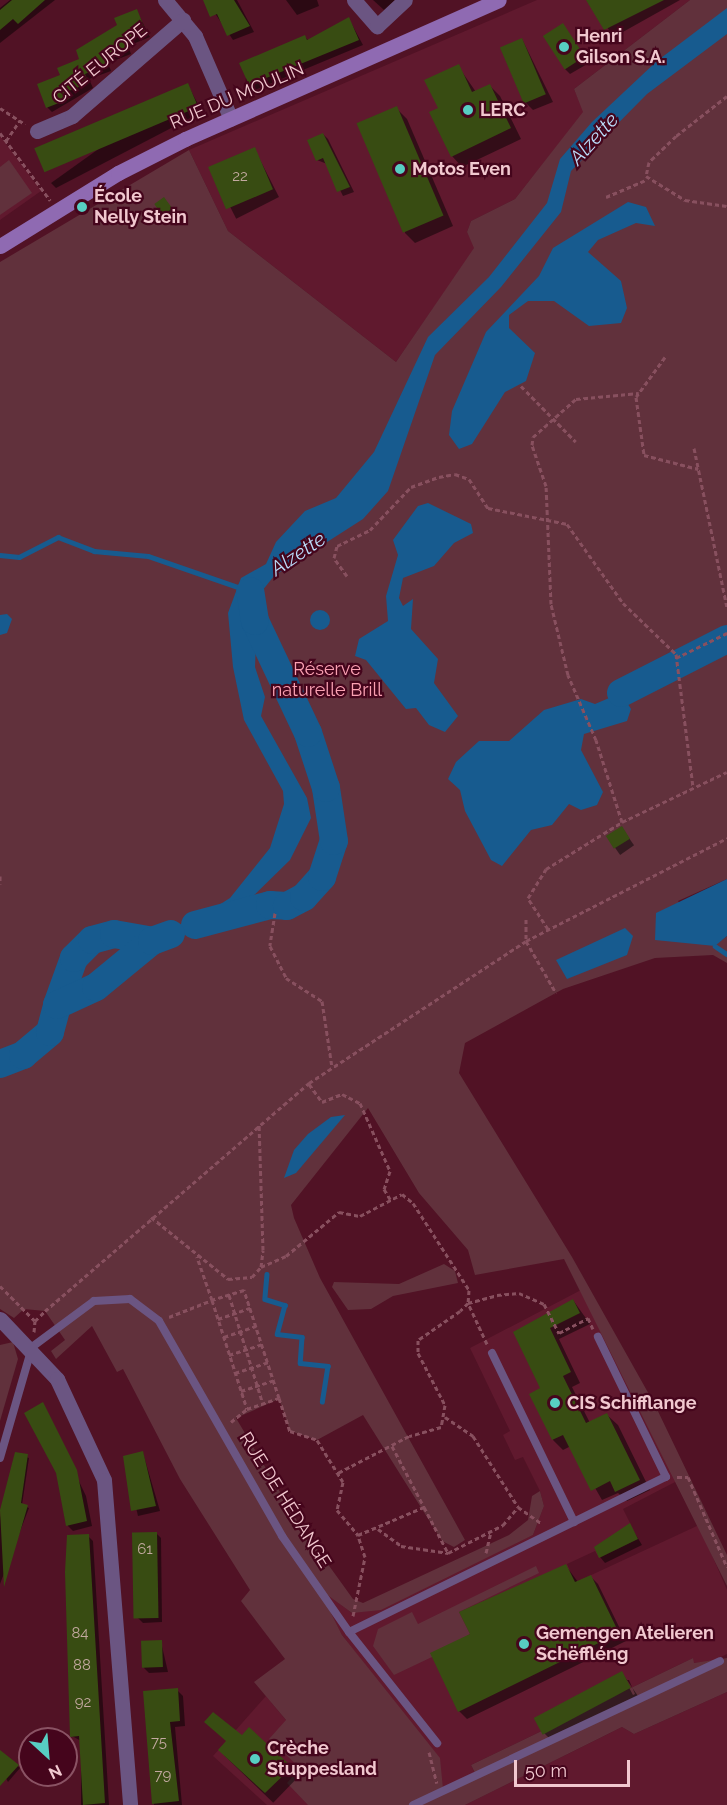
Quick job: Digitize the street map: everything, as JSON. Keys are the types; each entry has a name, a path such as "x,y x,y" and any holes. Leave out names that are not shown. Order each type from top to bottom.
{"main road":[{"name":"RUE DU MOULIN","path":"0,246 57,208 231,118 500,0"}],"street":[{"path":"165,0 183,20 231,118"},
{"path":"354,0 377,26 405,0"},
{"name":"CITÉ EUROPE","path":"37,131 72,116 183,20"},
{"path":"0,1319 32,1347 75,1408 104,1480 130,1805"}],"lane":[{"name":"RUE DE HÉDANGE","path":"32,1347 94,1300 112,1296 130,1299 159,1321 219,1431 349,1632 437,1743"},
{"path":"349,1632 666,1476 598,1337"},
{"path":"0,1458 32,1347"},
{"path":"492,1353 574,1521"},
{"path":"413,1805 720,1661"}],"path":[{"path":"646,180 649,162 727,96"},
{"path":"0,108 37,131"},
{"path":"6,141 20,120"},
{"path":"0,133 57,208"},
{"path":"646,180 692,202 727,206"},
{"path":"606,197 646,180"},
{"path":"665,357 639,393 644,455 698,469"},
{"path":"521,386 555,418 576,442"},
{"path":"622,822 597,740 568,675 551,604 546,486 532,445 533,437 576,399 639,393"},
{"path":"694,448 727,607"},
{"path":"347,576 334,558 337,546 370,530 411,487 455,474 469,479 488,508 514,510 567,524 623,603 676,658 693,787"},
{"path":"676,658 727,633"},
{"path":"548,929 530,905 535,882 546,869 622,822 727,772"},
{"path":"0,1286 35,1321 259,1124 309,1083 526,941 727,838"},
{"path":"0,876 0,884"},
{"path":"275,913 270,946 286,978 322,1001 332,1067"},
{"path":"526,919 526,941 556,993"},
{"path":"309,1083 322,1102 342,1094 360,1103 390,1170 384,1189 390,1199"},
{"path":"259,1124 261,1267"},
{"path":"151,1218 228,1279 242,1281 261,1267 286,1256 339,1212 360,1216 402,1194 413,1203 469,1290 468,1303 492,1353"},
{"path":"197,1256 247,1409"},
{"path":"242,1281 290,1431 317,1440 338,1473 343,1488 337,1510 358,1536 365,1557 349,1632"},
{"path":"159,1321 244,1290"},
{"path":"338,1473 392,1446 432,1433 445,1417 445,1405 417,1353 418,1340 468,1303 519,1293 544,1304 559,1333 588,1318 598,1337"},
{"path":"229,1295 263,1404"},
{"path":"218,1318 250,1308"},
{"path":"224,1336 256,1326"},
{"path":"230,1355 262,1344"},
{"path":"235,1373 268,1362"},
{"path":"241,1391 274,1380"},
{"path":"219,1431 247,1409 279,1398"},
{"path":"445,1417 487,1453 518,1507 550,1532"},
{"path":"392,1446 448,1553"},
{"path":"666,1476 688,1477 727,1567"},
{"path":"358,1536 424,1507"},
{"path":"378,1529 401,1545 448,1553 491,1531 518,1507"},
{"path":"484,1566 491,1531"}],"shaded area":[{"path":"537,0 690,0 574,89 584,112 515,199 471,221 467,232 475,248 396,362 228,231 189,150"},
{"path":"0,136 41,191 0,220"},
{"path":"581,1290 677,1481 623,1509 638,1539 599,1558 595,1551 567,1564 572,1576 559,1590 699,1525 727,1590 727,1654 711,1662 693,1663 693,1658 471,1765 475,1774 443,1789 379,1683 342,1635 318,1588 352,1613 533,1535 544,1506 540,1491 523,1457 515,1460 503,1435 510,1431 470,1348"},
{"path":"727,1692 727,1805 465,1805 622,1727 634,1734"},
{"path":"266,1696 356,1805 267,1805 213,1756"}],"green space":[{"name":"Réserve naturelle Brill","path":"690,0 727,0 727,879 678,901 714,946 727,936 727,963 713,955 655,958 563,989 465,1043 459,1073 572,1257 655,1405 727,1555 727,1586 564,1259 475,1275 468,1250 419,1193 368,1108 291,1205 294,1218 320,1278 465,1540 454,1547 442,1541 363,1415 317,1440 290,1431 279,1399 236,1418 299,1524 353,1599 363,1603 509,1535 528,1520 532,1496 540,1491 544,1506 533,1535 381,1610 352,1613 319,1589 342,1635 440,1758 443,1789 475,1773 471,1765 693,1658 694,1663 727,1658 727,1692 634,1734 622,1727 465,1805 308,1805 287,1783 300,1768 269,1739 286,1720 254,1682 285,1659 241,1601 250,1590 180,1479 123,1369 117,1372 92,1326 56,1359 51,1351 65,1340 45,1311 24,1309 14,1318 0,1309 0,262 189,150 228,231 396,362 474,248 467,232 471,221 515,199 583,112 574,89"},
{"path":"9,160 32,193 0,215 0,167"},
{"path":"444,1264 455,1271 458,1283 393,1296 371,1309 348,1310 332,1287 334,1282 399,1284"},
{"path":"13,1342 18,1359 0,1421 0,1345"},
{"path":"536,1566 539,1573 459,1612 470,1634 432,1657 394,1675 373,1646 378,1629 412,1612 418,1624"}],"water":[{"path":"727,8 727,34 647,94 571,171 561,212 501,287 435,355 388,491 363,519 274,576 258,596 255,667 265,697 261,716 307,798 311,818 290,860 242,907 179,938 138,951 114,934 152,935 200,917 230,898 270,848 284,804 283,791 244,720 233,667 228,613 241,578 266,564 276,542 305,511 336,498 374,452 428,337 489,277 547,203 560,159 592,122 657,61"},
{"path":"628,202 646,207 655,226 636,223 598,240 588,252 621,281 627,308 621,323 589,326 554,301 528,301 509,315 509,328 535,353 526,381 505,392 472,444 459,449 449,435 452,411 486,332 539,276 553,248"},
{"path":"428,503 471,524 473,533 454,543 434,566 403,578 399,598 403,606 413,599 411,629 438,659 434,683 458,716 445,732 429,725 416,708 406,709 366,660 355,656 359,639 388,621 386,596 398,555 393,540 418,506"},
{"path":"320,610 327,613 330,620 327,627 320,630 313,627 310,620 313,613"},
{"path":"7,614 12,619 7,633 0,635 0,615"},
{"path":"621,693 631,709 627,721 584,734 581,750 603,792 597,805 581,810 569,804 552,825 531,830 502,866 491,860 465,811 460,790 448,779 456,762 479,741 509,741 544,710 581,699 595,704"},
{"path":"727,879 727,936 715,946 655,940 656,913"},
{"path":"625,928 633,936 627,955 567,979 556,960"},
{"path":"345,1115 296,1173 284,1178 294,1150 308,1134 331,1117"}],"building":[{"path":"12,0 45,0 18,24 13,19 0,30 0,10"},
{"path":"203,0 234,0 250,26 227,36 217,14 210,17"},
{"path":"586,0 664,0 604,30"},
{"path":"137,9 146,32 124,41 127,49 104,58 107,65 85,74 89,83 66,92 69,99 46,108 37,84 60,75 57,68 79,59 76,50 117,25 114,18"},
{"path":"349,17 359,40 249,85 239,63 305,35 307,40"},
{"name":"Henri Gilson S.A.","path":"563,23 585,57 565,70 543,36"},
{"path":"522,38 546,94 524,104 500,47"},
{"name":"LERC","path":"459,64 472,92 490,84 511,128 451,157 429,112 438,108 424,80"},
{"path":"188,83 198,107 44,172 34,148"},
{"name":"Motos Even","path":"397,106 443,216 403,233 356,123"},
{"path":"323,133 350,187 337,192 323,158 316,161 307,140"},
{"path":"255,147 273,189 226,209 208,167"},
{"path":"164,197 172,208 163,215 154,204"},
{"path":"622,826 630,839 614,849 606,836"},
{"name":"CIS Schifflange","path":"573,1299 580,1313 550,1328 571,1372 563,1376 586,1423 607,1413 640,1480 615,1492 610,1481 591,1491 563,1435 552,1440 529,1394 540,1388 513,1332"},
{"path":"43,1402 77,1470 87,1521 66,1526 56,1473 24,1413"},
{"path":"143,1451 156,1506 131,1511 123,1456"},
{"path":"15,1452 28,1454 21,1503 28,1505 4,1587 0,1510"},
{"path":"630,1523 638,1539 599,1558 594,1547"},
{"path":"132,1532 157,1532 159,1618 134,1618"},
{"path":"89,1534 105,1803 83,1805 78,1727 70,1727 65,1572 67,1535"},
{"name":"Gemengen Atelieren Schëffléng","path":"566,1564 575,1582 591,1575 619,1633 458,1712 430,1653 470,1634 459,1612"},
{"path":"162,1640 163,1667 142,1668 141,1641"},
{"path":"622,1671 631,1688 543,1735 534,1718"},
{"path":"178,1688 180,1721 170,1722 179,1801 152,1804 143,1691"},
{"name":"Crèche Stuppesland","path":"213,1712 242,1735 249,1727 292,1767 265,1793 218,1750 226,1741 204,1722"},
{"path":"0,1750 18,1766 0,1786"}],"waterway":[{"path":"0,555 19,557 58,537 94,551 148,556 241,588"},
{"path":"195,925 270,905 287,906 304,897 322,877 334,841 326,788 308,733 255,621 250,591"},
{"path":"621,693 727,639"},
{"path":"57,1005 74,958 92,940 114,934 152,941"},
{"name":"Alzette","path":"0,1064 23,1055 50,1032 57,1005 96,987 152,941 171,934"},
{"path":"715,946 727,954"},
{"path":"267,1274 265,1299 285,1305 277,1334 302,1337 300,1363 328,1366 322,1402"}],"place":[{"name":"Henri Gilson S.A.","path":"564,47"},
{"name":"LERC","path":"468,110"},
{"name":"Motos Even","path":"400,169"},
{"name":"École Nelly Stein","path":"82,207"},
{"name":"CIS Schifflange","path":"555,1403"},
{"name":"Gemengen Atelieren Schëffléng","path":"524,1644"},
{"name":"Crèche Stuppesland","path":"255,1759"}]}
